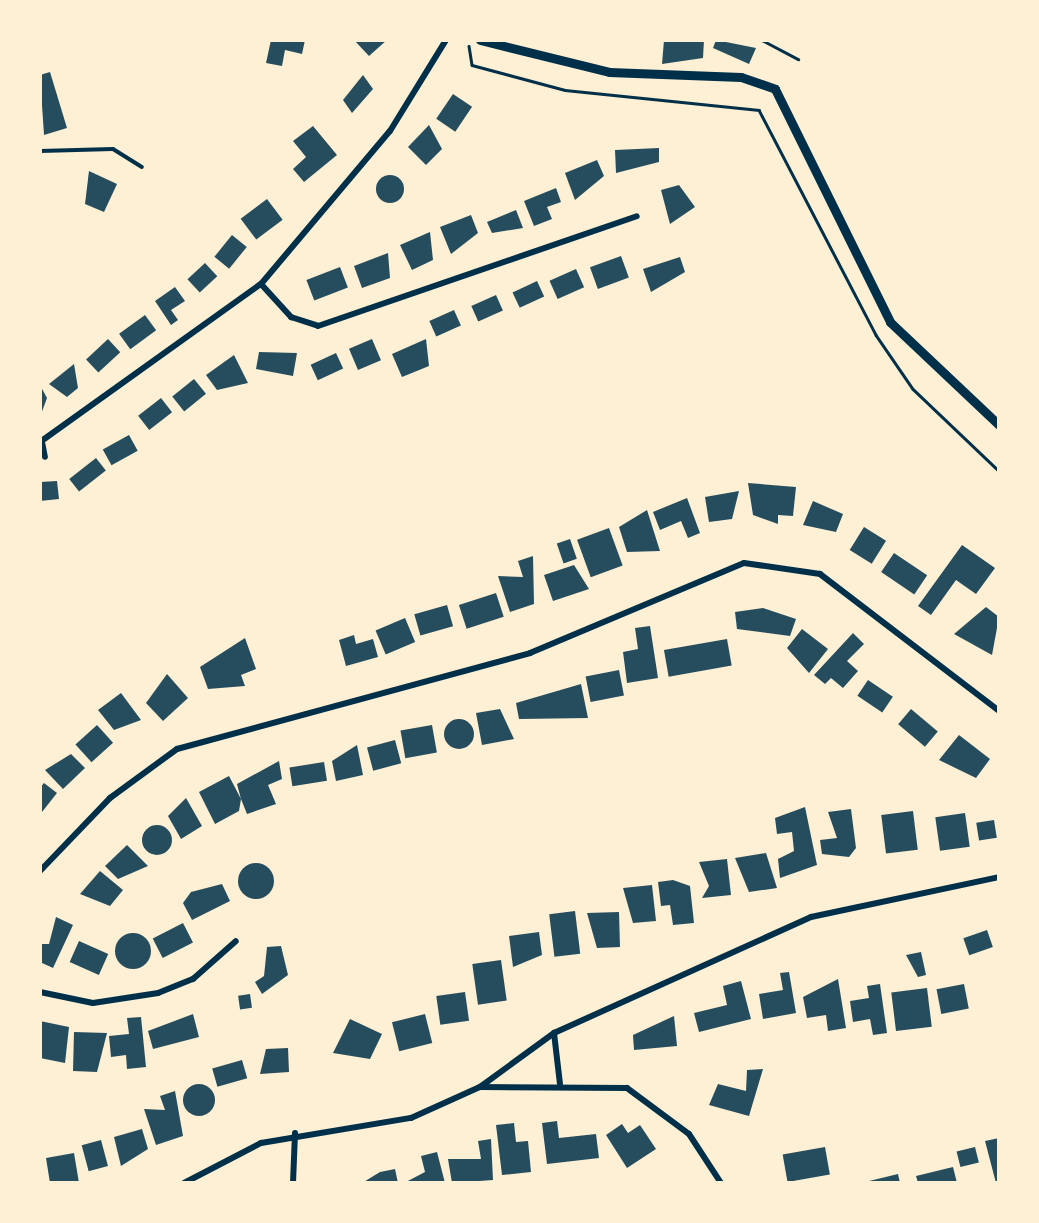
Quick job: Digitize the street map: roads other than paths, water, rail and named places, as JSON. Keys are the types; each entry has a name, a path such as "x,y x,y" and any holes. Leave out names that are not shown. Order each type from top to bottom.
{"street":[{"path":"45,457 41,442 261,284 390,131 446,40"},
{"path":"480,40 609,72 741,77 775,89 890,322 999,425"},
{"path":"261,284 290,317 318,326 637,216"},
{"path":"40,871 110,798 176,749 530,653 744,563 820,574 999,711"},
{"path":"184,1183 295,1134 411,1118 480,1087 554,1034 811,917 999,877"},
{"path":"40,992 93,1003 158,993 193,979 236,941"},
{"path":"554,1034 560,1084"},
{"path":"480,1087 560,1084 627,1088 659,1106 721,1183"},
{"path":"293,1183 295,1134"}],"lane":[{"path":"40,151 112,149 142,167"}]}
